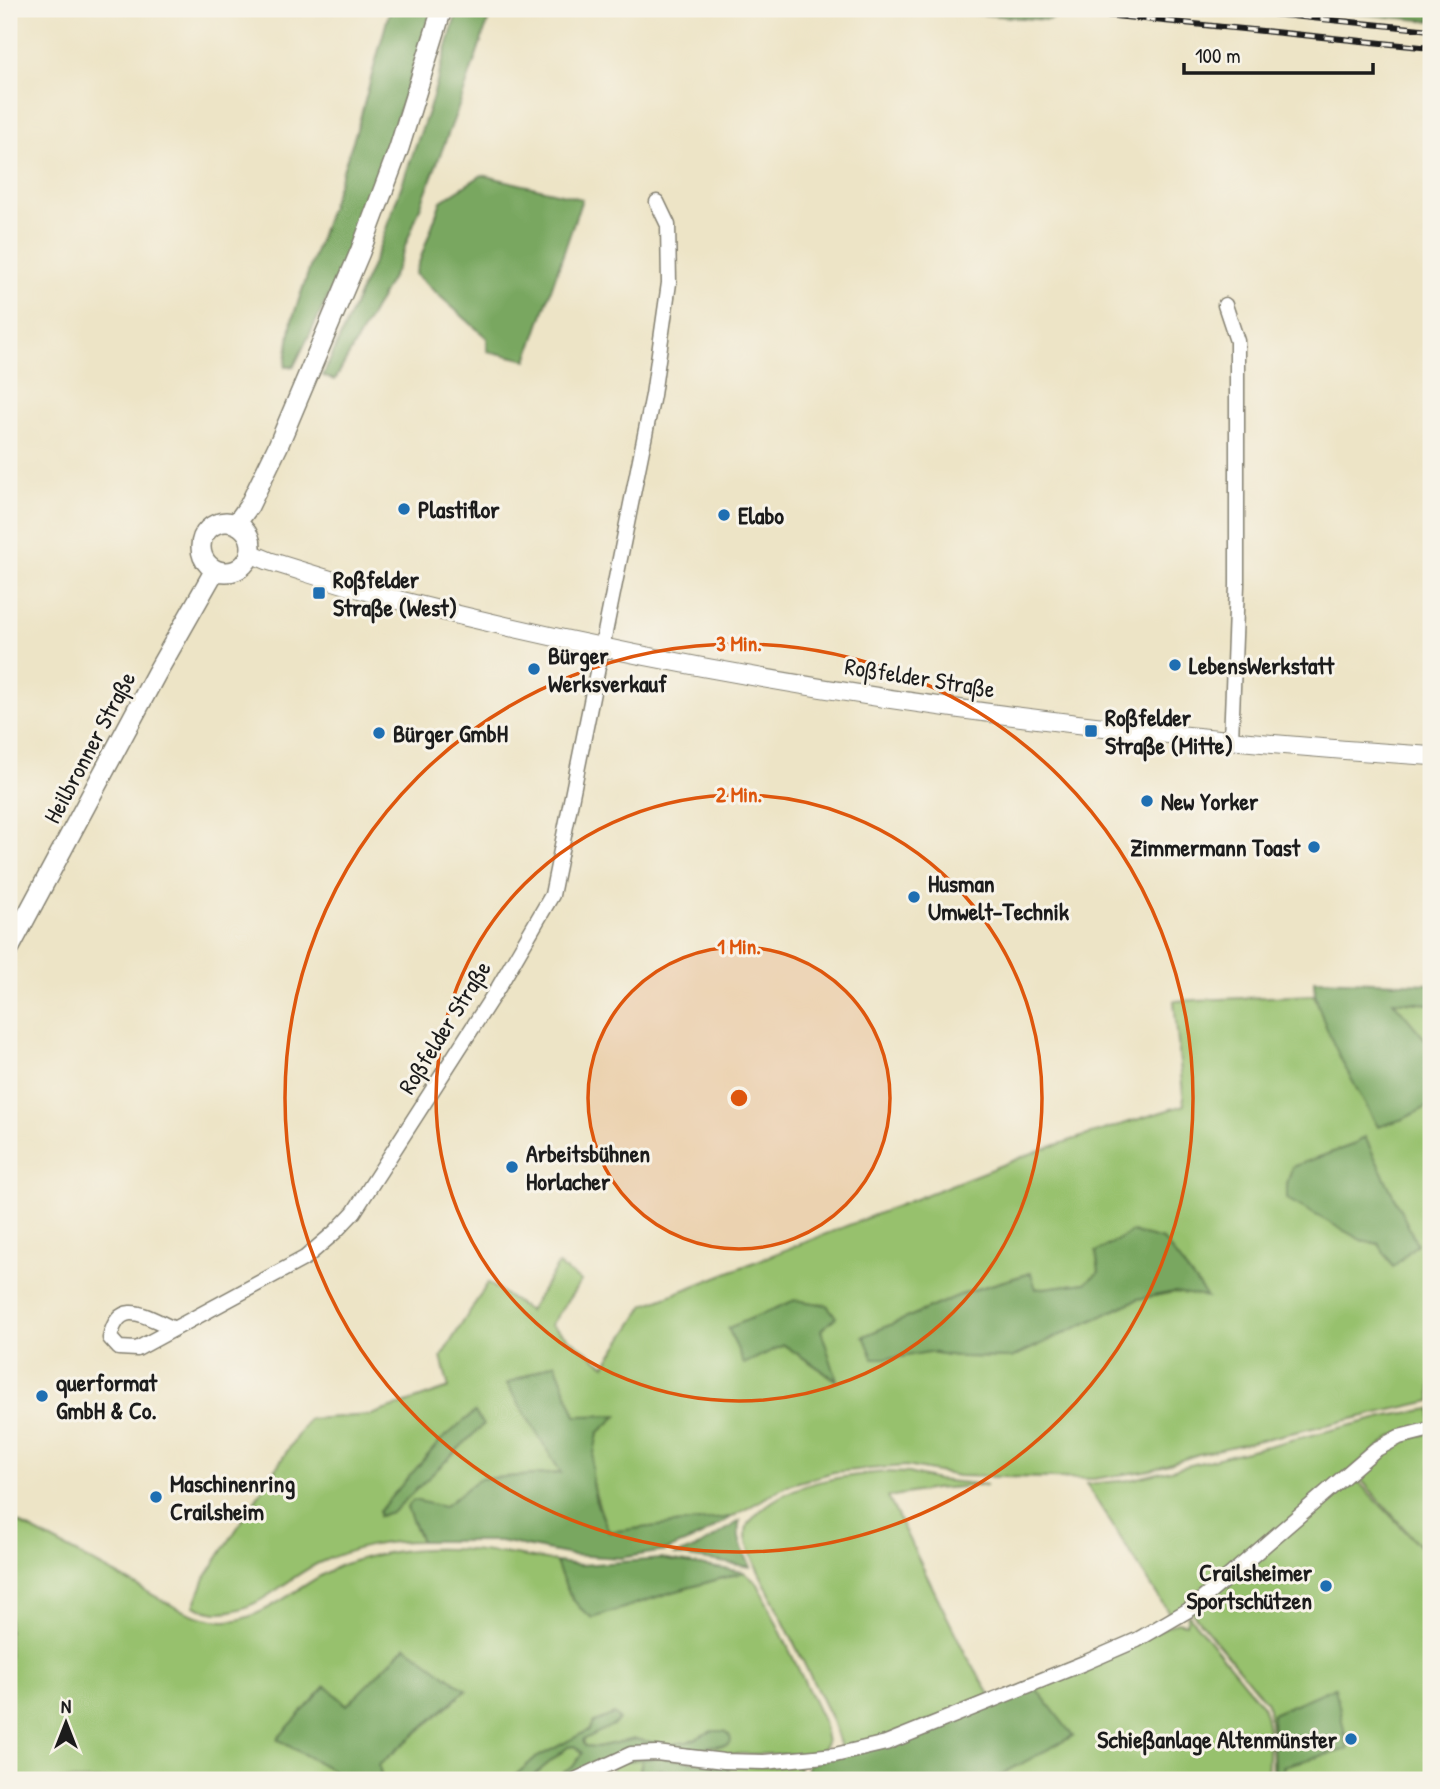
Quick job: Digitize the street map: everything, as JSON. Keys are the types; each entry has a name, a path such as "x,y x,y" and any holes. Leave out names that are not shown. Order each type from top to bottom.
{"main road":[{"path":"236,524 249,506 278,446 360,252 399,148 442,9"},
{"path":"219,523 236,524 245,531 250,540 250,552 241,567 232,572 215,570 206,563 201,553 201,542 205,532 219,523"},
{"name":"Heilbronner Straße","path":"9,949 149,686 215,570"}],"street":[{"name":"Roßfelder Straße","path":"172,1328 305,1258 354,1212 498,988 552,895 653,395 669,283 668,225 657,202"},
{"path":"1225,305 1237,341 1237,585 1231,740"},
{"name":"Roßfelder Straße","path":"250,552 270,561 404,601 603,647 770,678 1020,717 1314,749 1431,756"},
{"path":"575,1780 631,1754 656,1753 724,1761 764,1762 835,1755 886,1743 1084,1663 1137,1640 1192,1608 1375,1450 1399,1437 1431,1429"}],"green space":[{"path":"390,9 432,9 386,153 331,291 294,366 285,367 292,320 358,126"},
{"path":"458,9 492,9 462,98 396,270 335,380 323,376 377,254 430,106"},
{"path":"912,9 1008,9 1064,14 1048,20"},
{"path":"1308,9 1431,9 1431,21"},
{"path":"482,175 582,199 527,360 487,351 487,338 415,274 441,201"},
{"path":"1314,980 1431,984 1431,1004 1393,1001 1431,1046 1431,1105 1403,1119 1378,1127 1329,1033 1321,1013"},
{"path":"1314,995 1343,1062 1403,1119 1431,1105 1431,1401 1199,1454 1151,1470 1093,1479 958,1476 905,1466 834,1472 788,1485 732,1517 609,1532 593,1485 592,1460 599,1432 617,1416 576,1416 555,1363 507,1384 561,1473 479,1479 444,1507 407,1508 421,1541 381,1544 334,1557 308,1568 261,1600 236,1610 214,1612 194,1606 205,1578 308,1419 371,1415 449,1388 441,1357 488,1283 529,1311 558,1265 581,1281 551,1325 605,1365 645,1305 1040,1150 1184,1105 1174,1001","holes":["1355,1144 1393,1267 1379,1244 1361,1240 1292,1167","1099,1272 1206,1296 1174,1292 1138,1299 1011,1358 962,1357 864,1336 967,1292 1030,1273 1035,1289 1085,1283","821,1330 836,1380 784,1345"]},
{"path":"1392,1001 1431,1004 1431,1046"},
{"path":"1365,1137 1417,1244 1393,1267 1379,1244 1361,1240 1287,1199 1287,1184 1292,1167 1355,1144"},
{"path":"1132,1232 1163,1240 1207,1297 1174,1292 1138,1299 1011,1358 962,1357 929,1352 895,1358 873,1358 864,1336 967,1292 1031,1273 1036,1289 1085,1283 1099,1272 1096,1252"},
{"path":"795,1300 827,1305 836,1317 821,1330 837,1380 784,1345 744,1364 728,1328"},
{"path":"555,1363 576,1416 618,1415 598,1433 592,1464 596,1502 609,1532 732,1517 701,1536 665,1551 620,1558 571,1555 500,1541 421,1541 407,1508 413,1500 444,1507 479,1479 561,1473 507,1384"},
{"path":"1431,1409 1431,1423 1393,1436 1172,1618 1086,1484 1130,1480 1388,1416"},
{"path":"475,1412 483,1425 394,1511 379,1516 379,1511 440,1441"},
{"name":"Crailsheimer Sportschützen","path":"1431,1432 1431,1780 1272,1780 1271,1730 1267,1703 1191,1611 1353,1476 1428,1555 1357,1475 1400,1442"},
{"path":"887,1472 987,1485 934,1489 888,1497 965,1653 991,1696 892,1738 841,1747 831,1718 756,1566 748,1545 746,1529 749,1522 768,1504 799,1488 834,1478"},
{"path":"9,1518 173,1606 197,1616 223,1621 238,1620 268,1608 342,1565 368,1557 421,1549 475,1550 556,1562 574,1601 593,1618 744,1572 758,1584 823,1721 827,1743 821,1752 807,1754 692,1754 710,1746 727,1745 730,1735 725,1731 712,1731 687,1742 665,1745 635,1739 597,1747 585,1746 583,1741 590,1735 594,1722 589,1730 534,1759 510,1780 382,1780 379,1765 466,1691 347,1705 326,1686 278,1740 341,1775 339,1780 9,1780"},
{"path":"740,1521 739,1539 751,1567 676,1555 700,1546"},
{"path":"661,1559 744,1572 593,1618 574,1601 556,1562 581,1565"},
{"path":"1188,1614 1263,1706 1269,1734 1267,1780 991,1780 1072,1736 1035,1687 1177,1622 1186,1624"},
{"path":"406,1646 466,1690 379,1765 382,1780 339,1780 341,1775 277,1739 326,1686 347,1705"},
{"path":"1035,1687 1073,1736 991,1780 805,1780 808,1761"},
{"path":"1335,1687 1348,1749 1283,1766 1286,1780 1278,1780 1274,1767 1272,1714"},
{"path":"614,1714 619,1719 615,1724 583,1740 585,1746 597,1747 635,1739 665,1745 687,1742 712,1731 725,1731 730,1735 731,1742 727,1745 710,1746 692,1754 597,1764 567,1780 563,1773 573,1767 582,1753 576,1746 568,1747 528,1780 510,1780 534,1759 589,1730 594,1722"},
{"path":"576,1746 582,1753 573,1767 564,1772 567,1780 528,1780 568,1747"},
{"path":"643,1756 638,1780 612,1780 612,1764"},
{"path":"643,1756 728,1765 730,1780 707,1780 658,1769 653,1780 638,1780"},
{"path":"728,1765 799,1766 798,1780 730,1780"},
{"path":"657,1769 707,1780 653,1780"}],"railway":[{"path":"1046,9 1431,48"},
{"path":"1221,9 1431,30"}],"place":[{"name":"Plastiflor","path":"404,509"},
{"name":"Elabo","path":"724,515"},
{"name":"Roßfelder Straße (West)","path":"319,593"},
{"name":"LebensWerkstatt","path":"1175,665"},
{"name":"Bürger Werksverkauf","path":"534,669"},
{"name":"Roßfelder Straße (Mitte)","path":"1091,731"},
{"name":"Bürger GmbH","path":"379,733"},
{"name":"New Yorker","path":"1147,801"},
{"name":"Zimmermann Toast","path":"1314,847"},
{"name":"Husman Umwelt-Technik","path":"914,897"},
{"name":"Arbeitsbühnen Horlacher","path":"512,1167"},
{"name":"querformat GmbH & Co.","path":"42,1396"},
{"name":"Maschinenring Crailsheim","path":"156,1497"},
{"name":"Crailsheimer Sportschützen","path":"1326,1586"},
{"name":"Schießanlage Altenmünster","path":"1351,1739"}]}
